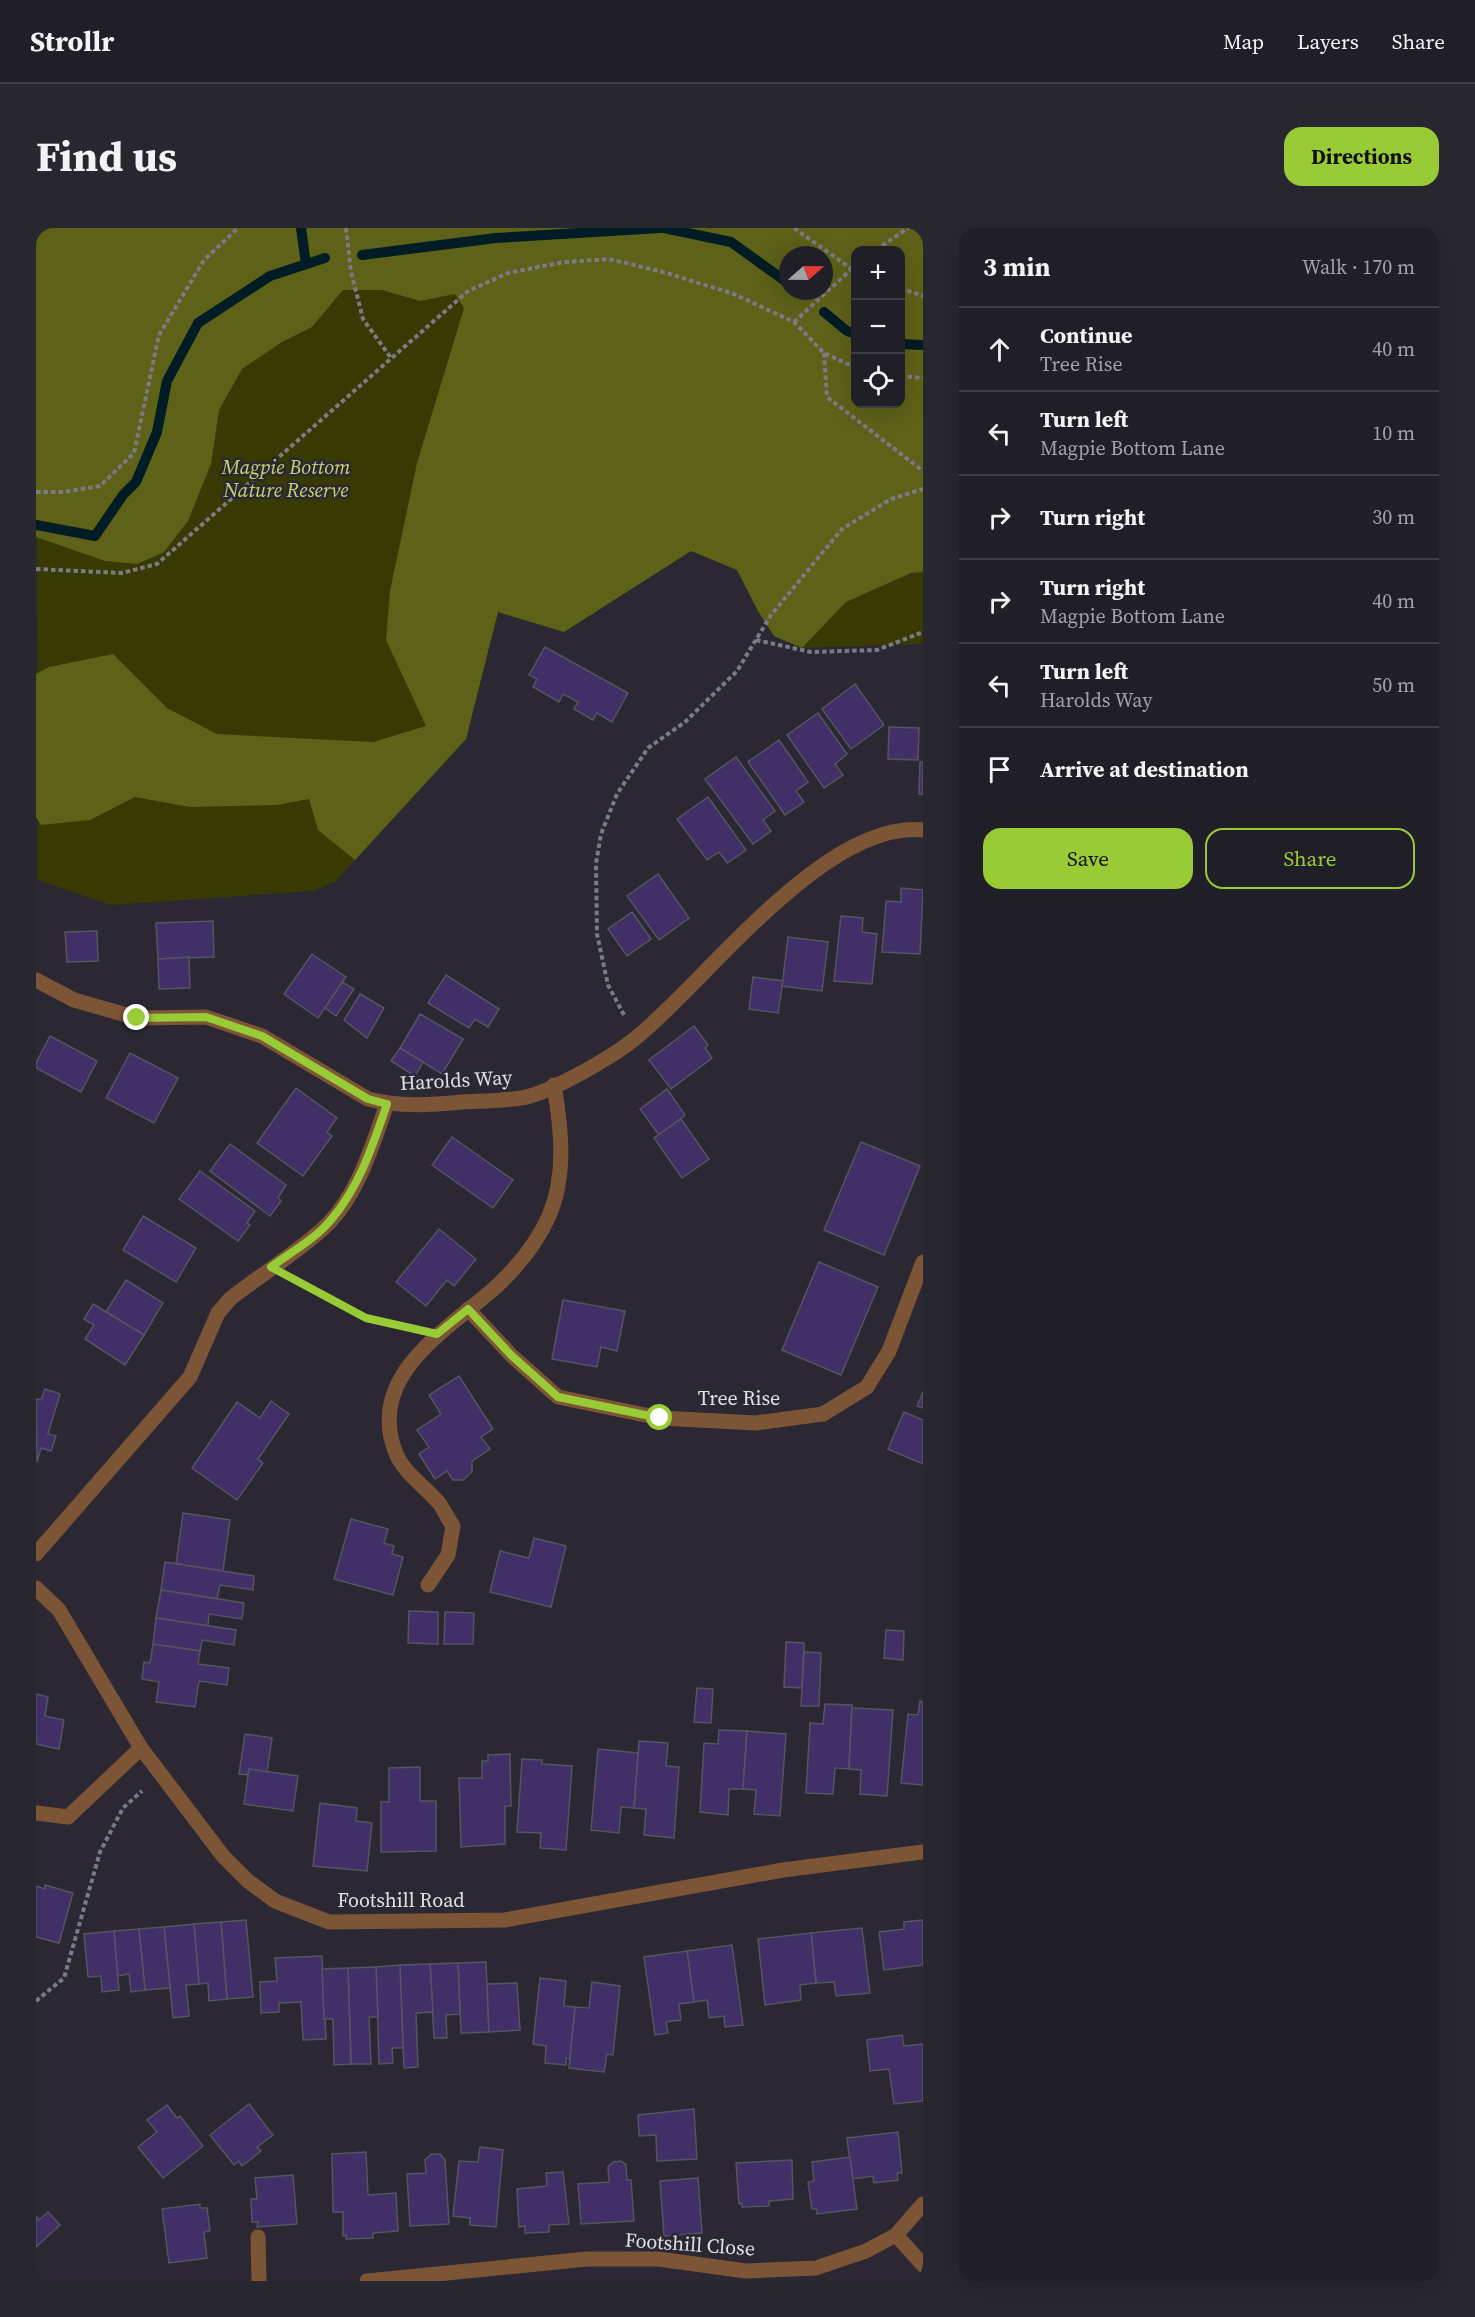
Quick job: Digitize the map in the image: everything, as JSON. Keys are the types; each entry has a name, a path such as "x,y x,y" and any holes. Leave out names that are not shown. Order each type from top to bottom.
{"street":[{"name":"Harolds Way","path":"36,980 74,1000 137,1018 206,1017 262,1036 368,1099 387,1104 431,1105 523,1098 602,1061 636,1038 783,893 842,852 892,831 923,830"},
{"path":"428,1585 448,1555 453,1527 439,1503 409,1474 395,1452 390,1430 391,1405 405,1370 437,1334 498,1285 527,1255 549,1215 558,1184 562,1139 554,1085"},
{"path":"36,1554 190,1377 218,1313 230,1299 329,1223 362,1170 387,1104"},
{"name":"Tree Rise","path":"468,1309 511,1355 558,1397 660,1418 756,1423 823,1414 867,1387 889,1351 923,1262"},
{"name":"Footshill Road","path":"36,1588 59,1610 141,1748 204,1833 248,1881 275,1901 299,1913 329,1922 505,1920 783,1870 923,1852"},
{"path":"36,1813 68,1817 141,1748"},
{"name":"Footshill Close","path":"367,2281 587,2259 658,2259 746,2271 816,2268 866,2251 896,2235 923,2204"},
{"path":"896,2235 923,2265"},
{"path":"258,2237 259,2281"}],"path":[{"path":"36,492 63,492 100,486 134,453 159,334 204,260 238,228"},
{"path":"346,228 351,272 363,319 391,358"},
{"path":"794,228 849,270 794,322"},
{"path":"882,246 908,228"},
{"path":"36,569 122,573 157,564 468,291 508,273 564,262 609,259 663,272 734,294 794,322 824,352 851,366"},
{"path":"905,290 923,296"},
{"path":"824,352 827,397 923,471"},
{"path":"905,376 923,378"},
{"path":"636,1038 608,985 597,934 596,863 601,834 617,794 648,748 685,723 737,671 771,615 842,529 891,500 923,489"},
{"path":"756,640 811,652 877,650 923,632"},
{"path":"271,1267 366,1318 437,1334"},
{"path":"36,2001 64,1978 100,1852 123,1808 160,1774"}],"green space":[{"name":"Magpie Bottom Nature Reserve","path":"36,228 923,228 923,644 802,648 774,636 737,570 691,551 564,632 498,612 466,739 335,882 313,891 111,905 38,880"}],"shaded area":[{"name":"Magpie Bottom Nature Reserve","path":"36,228 923,228 923,572 911,573 846,602 802,648 774,636 737,570 691,551 564,632 498,612 466,739 355,860 318,830 309,799 277,805 190,807 135,797 90,820 41,825 36,817 36,674 49,667 113,654 167,708 217,734 373,742 426,726 386,640 390,591 417,463 464,308 455,294 420,301 382,290 343,290 312,327 282,342 242,369 219,410 211,464 188,521 164,552 137,564 105,561 36,537"}],"building":[{"path":"545,647 628,693 612,722 597,713 593,720 574,709 578,702 563,694 559,702 533,687 537,679 529,675"},
{"path":"855,684 884,725 851,749 822,709"},
{"path":"818,713 847,754 835,764 843,775 824,788 787,735"},
{"path":"889,727 919,728 918,760 888,759"},
{"path":"779,740 808,782 796,791 804,802 785,815 748,762"},
{"path":"736,757 775,811 763,820 771,831 753,844 705,779"},
{"path":"920,762 923,762 923,794 919,794"},
{"path":"708,797 746,850 727,863 719,852 707,860 677,819"},
{"path":"658,874 689,918 659,940 627,896"},
{"path":"901,888 923,890 920,954 882,952 886,901 901,902"},
{"path":"632,912 651,939 627,956 608,929"},
{"path":"841,916 863,918 862,932 877,934 872,984 834,981"},
{"path":"213,921 214,957 158,959 156,923"},
{"path":"97,931 98,961 67,962 65,932"},
{"path":"788,937 828,942 822,991 782,986"},
{"path":"312,954 346,977 318,1018 284,994"},
{"path":"189,957 190,988 159,989 158,959"},
{"path":"446,975 499,1009 488,1027 475,1019 469,1028 428,1003"},
{"path":"753,977 783,981 778,1013 749,1009"},
{"path":"342,982 354,989 336,1016 325,1008"},
{"path":"360,994 384,1008 367,1038 344,1020"},
{"path":"420,1014 463,1039 442,1074 400,1048"},
{"path":"694,1026 708,1045 705,1048 712,1058 671,1089 649,1060"},
{"path":"50,1036 97,1061 81,1092 36,1068 36,1063"},
{"path":"400,1048 423,1062 415,1076 391,1061"},
{"path":"130,1053 178,1078 154,1123 106,1098"},
{"path":"296,1088 337,1118 327,1132 332,1136 303,1176 257,1143"},
{"path":"667,1089 685,1115 659,1135 640,1109"},
{"path":"681,1119 709,1159 682,1178 654,1138"},
{"path":"452,1137 513,1180 493,1208 432,1165"},
{"path":"861,1142 920,1166 884,1255 824,1230"},
{"path":"230,1144 286,1185 278,1198 281,1201 270,1216 210,1171"},
{"path":"200,1171 255,1211 247,1223 250,1225 238,1241 179,1199"},
{"path":"143,1216 196,1248 176,1282 123,1250"},
{"path":"439,1229 476,1259 454,1286 447,1280 426,1306 396,1282"},
{"path":"819,1262 878,1287 841,1375 782,1350"},
{"path":"126,1280 163,1303 144,1335 106,1312"},
{"path":"563,1300 625,1311 617,1351 601,1347 597,1367 552,1359"},
{"path":"93,1304 144,1335 125,1365 85,1339 94,1325 84,1319"},
{"path":"459,1376 493,1429 481,1437 490,1449 472,1461 472,1472 463,1480 453,1480 447,1471 435,1479 419,1454 429,1447 417,1430 441,1414 429,1395"},
{"path":"45,1389 60,1394 48,1434 56,1436 51,1451 41,1448 37,1462 36,1399 41,1400"},
{"path":"923,1392 923,1408 917,1406"},
{"path":"271,1401 289,1414 258,1459 263,1463 237,1500 192,1468 237,1402 260,1418"},
{"path":"904,1412 923,1420 923,1464 888,1449"},
{"path":"183,1513 230,1520 223,1571 176,1564"},
{"path":"351,1519 388,1529 384,1543 394,1546 392,1554 403,1557 393,1595 334,1579"},
{"path":"534,1538 566,1546 551,1607 490,1592 500,1551 529,1558"},
{"path":"165,1562 254,1576 253,1590 220,1585 217,1599 161,1590"},
{"path":"161,1590 244,1603 242,1619 209,1614 208,1626 156,1618"},
{"path":"409,1611 438,1612 438,1644 408,1643"},
{"path":"445,1612 474,1613 473,1644 444,1644"},
{"path":"156,1618 236,1630 234,1645 202,1640 200,1651 153,1644"},
{"path":"886,1630 904,1631 903,1660 884,1658"},
{"path":"786,1642 804,1643 802,1688 784,1687"},
{"path":"153,1644 200,1651 198,1664 229,1668 227,1685 199,1681 195,1707 156,1702 159,1682 142,1679 144,1662 150,1663"},
{"path":"804,1652 821,1653 819,1706 801,1706"},
{"path":"697,1688 713,1689 711,1723 694,1722"},
{"path":"36,1694 48,1697 45,1716 64,1720 59,1749 36,1744"},
{"path":"920,1701 923,1702 923,1785 901,1783 908,1714 918,1715"},
{"path":"825,1704 852,1705 849,1769 835,1768 833,1794 806,1793 810,1723 823,1724"},
{"path":"852,1708 893,1710 887,1796 860,1794 861,1770 849,1769"},
{"path":"719,1730 747,1731 743,1789 729,1789 728,1815 700,1812 704,1743 718,1744"},
{"path":"747,1731 786,1734 780,1816 754,1814 756,1790 743,1789"},
{"path":"245,1734 272,1738 267,1772 249,1769 248,1775 239,1774"},
{"path":"639,1741 668,1743 666,1766 679,1767 674,1838 644,1835 646,1809 634,1808"},
{"path":"598,1749 638,1753 634,1808 621,1807 619,1833 591,1830"},
{"path":"510,1754 511,1806 505,1806 505,1844 461,1847 459,1778 482,1778 482,1761 488,1761 488,1755"},
{"path":"522,1759 542,1760 542,1764 572,1766 566,1850 540,1848 541,1833 517,1832"},
{"path":"420,1767 420,1801 436,1801 436,1851 381,1852 381,1802 389,1802 389,1768"},
{"path":"249,1769 298,1776 293,1811 244,1804"},
{"path":"320,1803 357,1808 356,1821 372,1823 367,1871 313,1866"},
{"path":"45,1885 73,1893 59,1943 36,1937 36,1886 45,1889"},
{"path":"246,1920 253,1997 227,1999 221,1922"},
{"path":"923,1920 923,1965 884,1970 879,1932 904,1929 904,1922"},
{"path":"221,1922 227,1999 209,2001 208,1983 199,1984 194,1924"},
{"path":"194,1924 199,1984 186,1985 189,2016 173,2018 164,1927"},
{"path":"164,1927 170,1988 145,1990 139,1929"},
{"path":"862,1928 870,1993 836,1996 834,1982 816,1983 811,1933"},
{"path":"139,1929 145,1990 131,1992 129,1974 117,1976 114,1931"},
{"path":"114,1931 119,1990 102,1992 101,1976 88,1977 84,1934"},
{"path":"811,1933 816,1983 800,1985 801,2000 765,2005 758,1939"},
{"path":"732,1945 743,2025 725,2027 724,2016 709,2018 707,2000 694,2002 687,1951"},
{"path":"687,1951 694,2002 679,2004 681,2020 666,2022 668,2033 655,2035 644,1957"},
{"path":"322,1956 326,2039 303,2040 301,2002 279,2003 279,2012 261,2013 260,1982 277,1981 275,1958"},
{"path":"486,1962 489,2032 461,2033 458,1963"},
{"path":"458,1963 460,2014 446,2015 447,2038 434,2038 430,1964"},
{"path":"430,1964 433,2012 416,2013 418,2067 404,2068 400,1965"},
{"path":"400,1965 403,2048 392,2048 393,2063 379,2064 376,1967"},
{"path":"376,1967 378,2017 369,2017 371,2064 351,2064 348,1968"},
{"path":"348,1968 351,2064 334,2065 333,2019 324,2019 322,1969"},
{"path":"540,1978 566,1981 564,2006 575,2007 570,2059 566,2058 566,2065 545,2063 546,2046 533,2044"},
{"path":"592,1982 620,1986 613,2055 607,2054 604,2072 569,2068 575,2007 589,2008"},
{"path":"517,1983 520,2030 489,2032 487,1984"},
{"path":"902,2035 904,2046 923,2044 923,2101 894,2104 889,2069 870,2071 867,2040"},
{"path":"249,2104 273,2135 257,2147 261,2151 242,2166 239,2161 234,2165 210,2135"},
{"path":"167,2105 177,2118 180,2116 203,2146 163,2178 138,2147 157,2132 147,2120"},
{"path":"694,2109 697,2159 657,2161 656,2135 639,2136 638,2115"},
{"path":"898,2132 902,2173 897,2173 898,2180 874,2183 873,2176 852,2179 847,2138"},
{"path":"480,2147 503,2150 496,2227 470,2225 470,2218 453,2216 459,2161 478,2162"},
{"path":"366,2152 368,2195 396,2193 398,2231 373,2233 373,2238 346,2239 346,2235 343,2236 343,2212 333,2212 332,2154"},
{"path":"431,2154 440,2154 445,2160 449,2224 410,2226 407,2174 426,2173 425,2160"},
{"path":"850,2157 857,2209 817,2214 817,2209 812,2209 808,2182 814,2181 812,2162"},
{"path":"792,2160 793,2199 769,2201 769,2206 742,2207 742,2203 739,2204 736,2163"},
{"path":"621,2161 626,2165 627,2180 631,2180 634,2221 581,2224 578,2184 609,2182 608,2167 613,2162"},
{"path":"563,2172 569,2224 549,2225 549,2232 525,2233 525,2226 519,2227 517,2189 547,2186 546,2173"},
{"path":"293,2175 297,2224 257,2227 258,2222 252,2222 251,2199 257,2199 255,2178"},
{"path":"698,2178 702,2233 664,2236 660,2181"},
{"path":"200,2204 200,2208 207,2208 210,2231 204,2232 207,2258 169,2263 162,2209"},
{"path":"48,2212 60,2225 36,2247 36,2216 39,2220"}],"waterway":[{"path":"301,228 306,264"},
{"path":"362,255 496,238 660,228"},
{"path":"664,228 731,242 779,277"},
{"path":"36,525 95,536 123,495 136,482 157,432 167,381 198,323 270,276 325,258"},
{"path":"824,312 851,332"},
{"path":"905,344 923,345"}],"route":[{"path":"137,1018 206,1017 262,1036 368,1099 387,1104 362,1170 347,1198 329,1223 271,1267 332,1302 366,1318 437,1334 468,1309 511,1355 558,1397 660,1418"}]}
